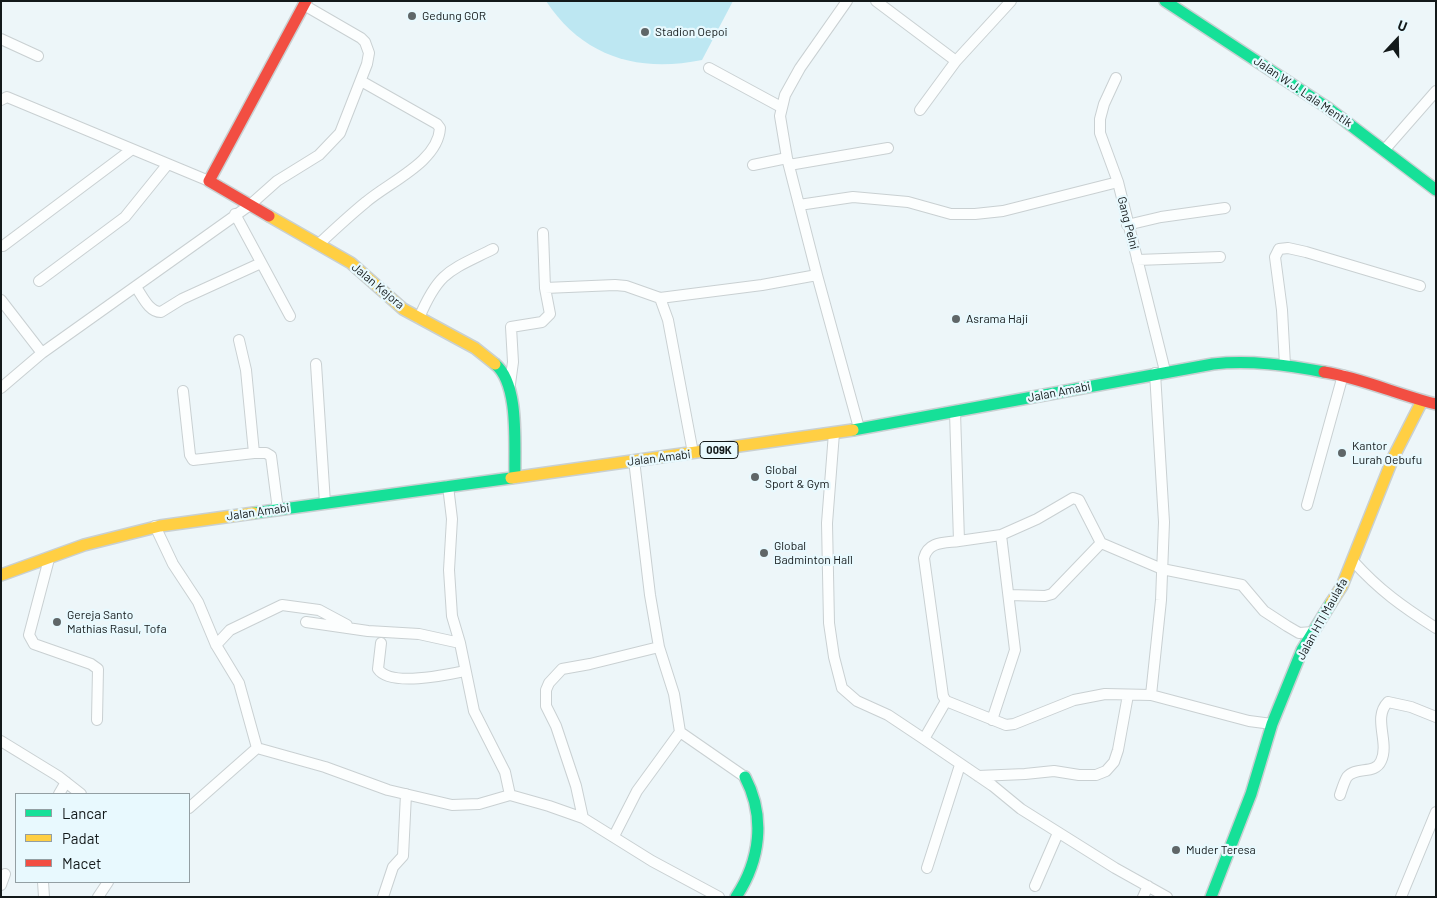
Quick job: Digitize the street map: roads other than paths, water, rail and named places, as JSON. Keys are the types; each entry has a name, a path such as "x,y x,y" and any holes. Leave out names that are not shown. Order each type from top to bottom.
{"main road":[{"name":"Jalan W.J. Lala Mentik","path":"1165,1 1328,108 1436,190"},
{"path":"1176,1 1342,114 1436,184"},
{"path":"208,181 305,3"},
{"name":"Jalan Kejora","path":"208,181 320,243 350,263 403,308 475,348 500,368 510,384"},
{"name":"Jalan Amabi","path":"1,575 84,545 155,526 634,460 693,454 834,433 955,412 1160,372 1233,362 1285,365 1343,375 1436,404"},
{"path":"510,384 515,477"},
{"name":"Jalan HTI Maulafa","path":"1211,897 1251,794 1272,724 1302,650 1342,586 1390,464 1422,401"},
{"path":"736,897 755,864 760,837 752,789 745,777"}],"street":[{"path":"847,1 800,68 785,95 781,107 780,125 817,275 859,428"},
{"path":"876,1 956,61"},
{"path":"920,110 956,61 1011,1"},
{"path":"1,388 42,353 250,205 277,181 319,155 336,138 361,81 369,53 365,42 305,3"},
{"path":"1,40 38,56"},
{"path":"710,68 781,107"},
{"name":"Gang Pelni","path":"1116,78 1104,104 1100,119 1100,133 1118,182 1127,225 1138,260 1160,372 1164,513 1162,569 1151,695"},
{"path":"320,243 366,201 420,164 439,134 440,128 437,124 361,81"},
{"path":"1387,147 1436,91"},
{"path":"1,100 7,97 208,181"},
{"path":"753,165 888,148"},
{"path":"3,246 131,150"},
{"path":"39,281 125,217 167,165"},
{"path":"799,205 853,197 908,202 951,214 975,214 1002,211 1118,182"},
{"path":"1127,225 1153,218 1225,208"},
{"path":"236,214 290,316"},
{"path":"510,384 513,362 511,327 542,322 549,317 550,311 545,288 543,233"},
{"path":"1285,365 1282,310 1275,257 1279,249 1288,248 1306,252 1420,286"},
{"path":"419,318 430,290 442,278 459,265 493,249"},
{"path":"1138,260 1220,257"},
{"path":"136,287 154,311 161,312 182,299 261,262"},
{"path":"545,288 626,286 660,298 762,285 817,275"},
{"path":"660,298 668,320 693,454"},
{"path":"1,300 42,353"},
{"path":"239,340 246,370 254,453"},
{"path":"316,364 325,503"},
{"path":"1307,505 1343,375"},
{"path":"183,391 190,455 193,460 266,453 271,456 278,510"},
{"path":"955,412 959,541"},
{"path":"834,433 828,489 827,570 829,623 839,683 857,701 888,715 924,738 1021,809 1167,897"},
{"path":"614,836 637,791 680,732 674,694 659,647 650,595 634,460"},
{"path":"448,486 452,519 449,570 452,616 460,643 474,710 505,772 510,795"},
{"path":"1272,724 1249,721 1151,695 1105,694 1074,700 1014,724 1002,724 946,701 943,696 924,558 926,550 932,545 1001,534 1037,519 1073,498 1079,500 1101,543 1162,569 1242,586 1264,611 1287,626 1299,633 1313,632"},
{"path":"155,526 173,564 198,602 216,645 239,683 257,748"},
{"path":"992,720 1015,650 1001,534"},
{"path":"1009,595 1045,596 1052,594 1101,543"},
{"path":"49,559 29,635 34,644 86,662 98,669 97,720"},
{"path":"1353,561 1376,586 1398,604 1436,628"},
{"path":"216,645 230,630 282,605 319,610 352,628"},
{"path":"306,622 419,634 460,643"},
{"path":"381,643 378,669 384,675 417,678 465,672"},
{"path":"583,818 576,786 556,726 546,706 548,683 562,669 659,647"},
{"path":"978,776 1054,771 1079,775 1096,775 1106,771 1114,762 1118,750 1128,695"},
{"path":"924,738 946,701"},
{"path":"1340,795 1346,778 1352,772 1373,769 1381,762 1383,748 1380,718 1382,707 1388,702 1412,707 1436,717"},
{"path":"680,732 745,777"},
{"path":"1,741 66,782 80,793"},
{"path":"257,748 406,794 463,806 479,804 510,795 583,818 652,861 719,897"},
{"path":"190,807 257,748"},
{"path":"928,868 960,765"},
{"path":"60,793 66,782"},
{"path":"383,897 392,867 403,856 406,794"},
{"path":"1400,897 1436,812"},
{"path":"1034,886 1058,833"},
{"path":"1,885 5,874"},
{"path":"43,883 44,897"},
{"path":"98,897 107,883"},
{"path":"1143,897 1148,886"}],"place":[{"name":"Gedung GOR","path":"412,16"},
{"name":"Stadion Oepoi","path":"645,32"},
{"name":"Asrama Haji","path":"956,319"},
{"name":"Kantor Lurah Oebufu","path":"1342,453"},
{"name":"Global Sport & Gym","path":"755,477"},
{"name":"Global Badminton Hall","path":"764,553"},
{"name":"Gereja Santo Mathias Rasul, Tofa","path":"57,622"},
{"name":"Muder Teresa","path":"1176,850"}]}
